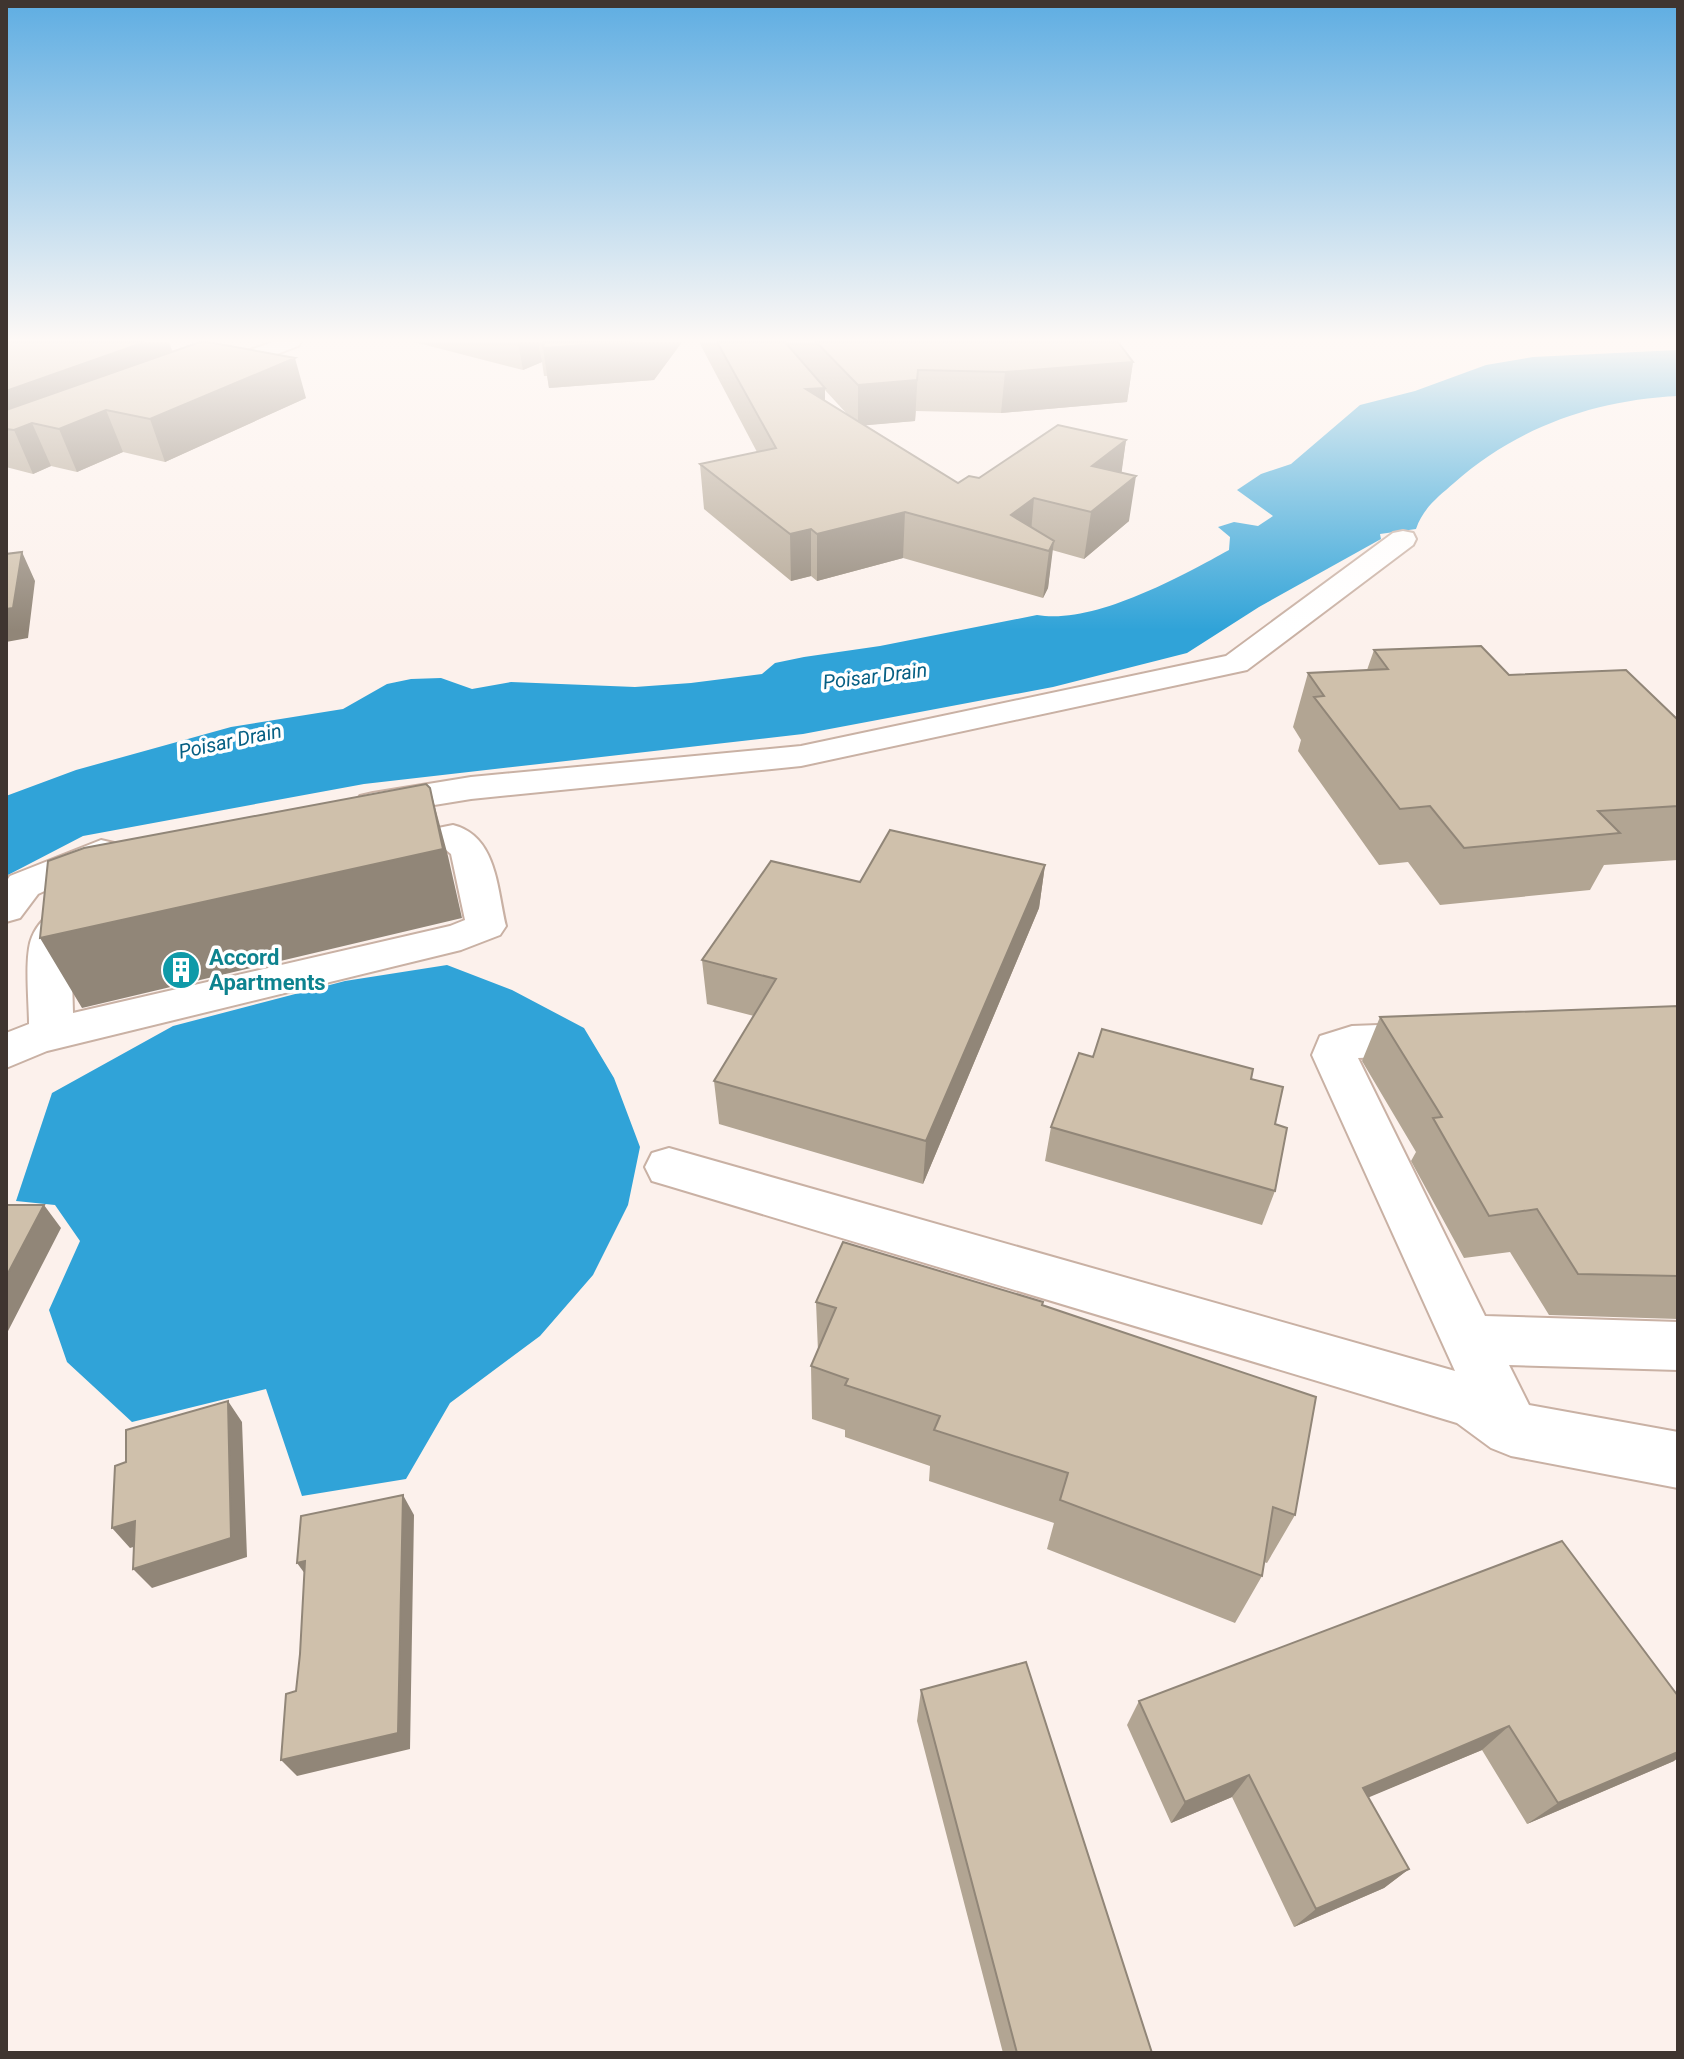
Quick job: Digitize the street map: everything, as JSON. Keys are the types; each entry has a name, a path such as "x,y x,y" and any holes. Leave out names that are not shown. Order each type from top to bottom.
{"street":[{"path":"347,808 471,788 801,756 1236,663 1403,539"},
{"path":"6,1052 51,1034 461,937 486,926 469,850 453,836 344,857"},
{"path":"6,909 24,885 114,846 130,843"},
{"path":"51,1034 51,939 68,920 125,900"},
{"path":"1479,1037 1352,1042 1336,1047 1334,1055 1511,1429"},
{"path":"669,1167 1473,1402 1511,1429 1678,1460"},
{"path":"1468,1340 1678,1346"}],"water":[{"name":"Poisar Drain","path":"1321,438 1519,438 1478,463 1454,483 1427,509 1416,529 1380,534 1381,539 1259,607 1187,653 1053,687 803,734 364,784 83,836 6,876 6,796 76,770 231,727 343,709 387,684 441,678 472,689 511,682 635,687 691,683 762,674 775,663 804,657 880,646 1037,615 1084,613 1109,606 1161,585 1229,550 1230,537 1218,527 1234,522 1258,526 1273,516 1237,490 1261,474 1291,464"},
{"path":"447,965 512,990 584,1028 614,1078 640,1147 628,1205 593,1275 540,1336 450,1403 406,1479 302,1496 266,1389 132,1422 67,1362 49,1310 80,1241 55,1205 16,1201 52,1093 173,1026 345,981"}],"building":[{"path":"770,438 885,438 958,483 969,476 979,478 1038,438 1117,438 1126,440 1092,466 1136,476 1091,512 1034,498 1011,515 1054,541 1049,551 905,512 817,534 811,529 790,534 700,464 776,448"},
{"path":"22,552 13,608 6,609 6,554"},
{"path":"1481,646 1509,675 1626,670 1678,720 1678,806 1598,811 1620,833 1464,848 1430,806 1400,809 1314,697 1324,696 1308,673 1388,669 1374,650"},
{"path":"426,784 430,788 443,849 40,938 48,861 84,848"},
{"path":"890,830 1045,865 926,1141 714,1081 776,979 702,960 771,861 860,882"},
{"path":"1678,1006 1678,1276 1578,1274 1537,1209 1489,1216 1433,1118 1442,1117 1380,1017"},
{"path":"1102,1029 1253,1069 1251,1079 1283,1087 1275,1124 1287,1128 1275,1191 1051,1127 1079,1053 1093,1057"},
{"path":"6,1205 44,1205 6,1277"},
{"path":"843,1242 1043,1302 1042,1305 1316,1397 1295,1515 1273,1507 1262,1576 1060,1500 1068,1473 934,1430 940,1416 845,1385 848,1379 811,1366 836,1308 816,1302"},
{"path":"228,1401 231,1538 133,1569 135,1521 112,1528 115,1466 126,1462 126,1430"},
{"path":"403,1495 398,1733 281,1760 286,1694 296,1691 300,1654 305,1561 297,1563 301,1516"},
{"path":"1562,1541 1678,1696 1678,1752 1558,1803 1509,1726 1363,1788 1409,1869 1316,1909 1249,1775 1185,1802 1139,1701"},
{"path":"1026,1662 1152,2053 1017,2053 921,1690"}],"place":[{"name":"Accord Apartments","path":"181,970"}]}
